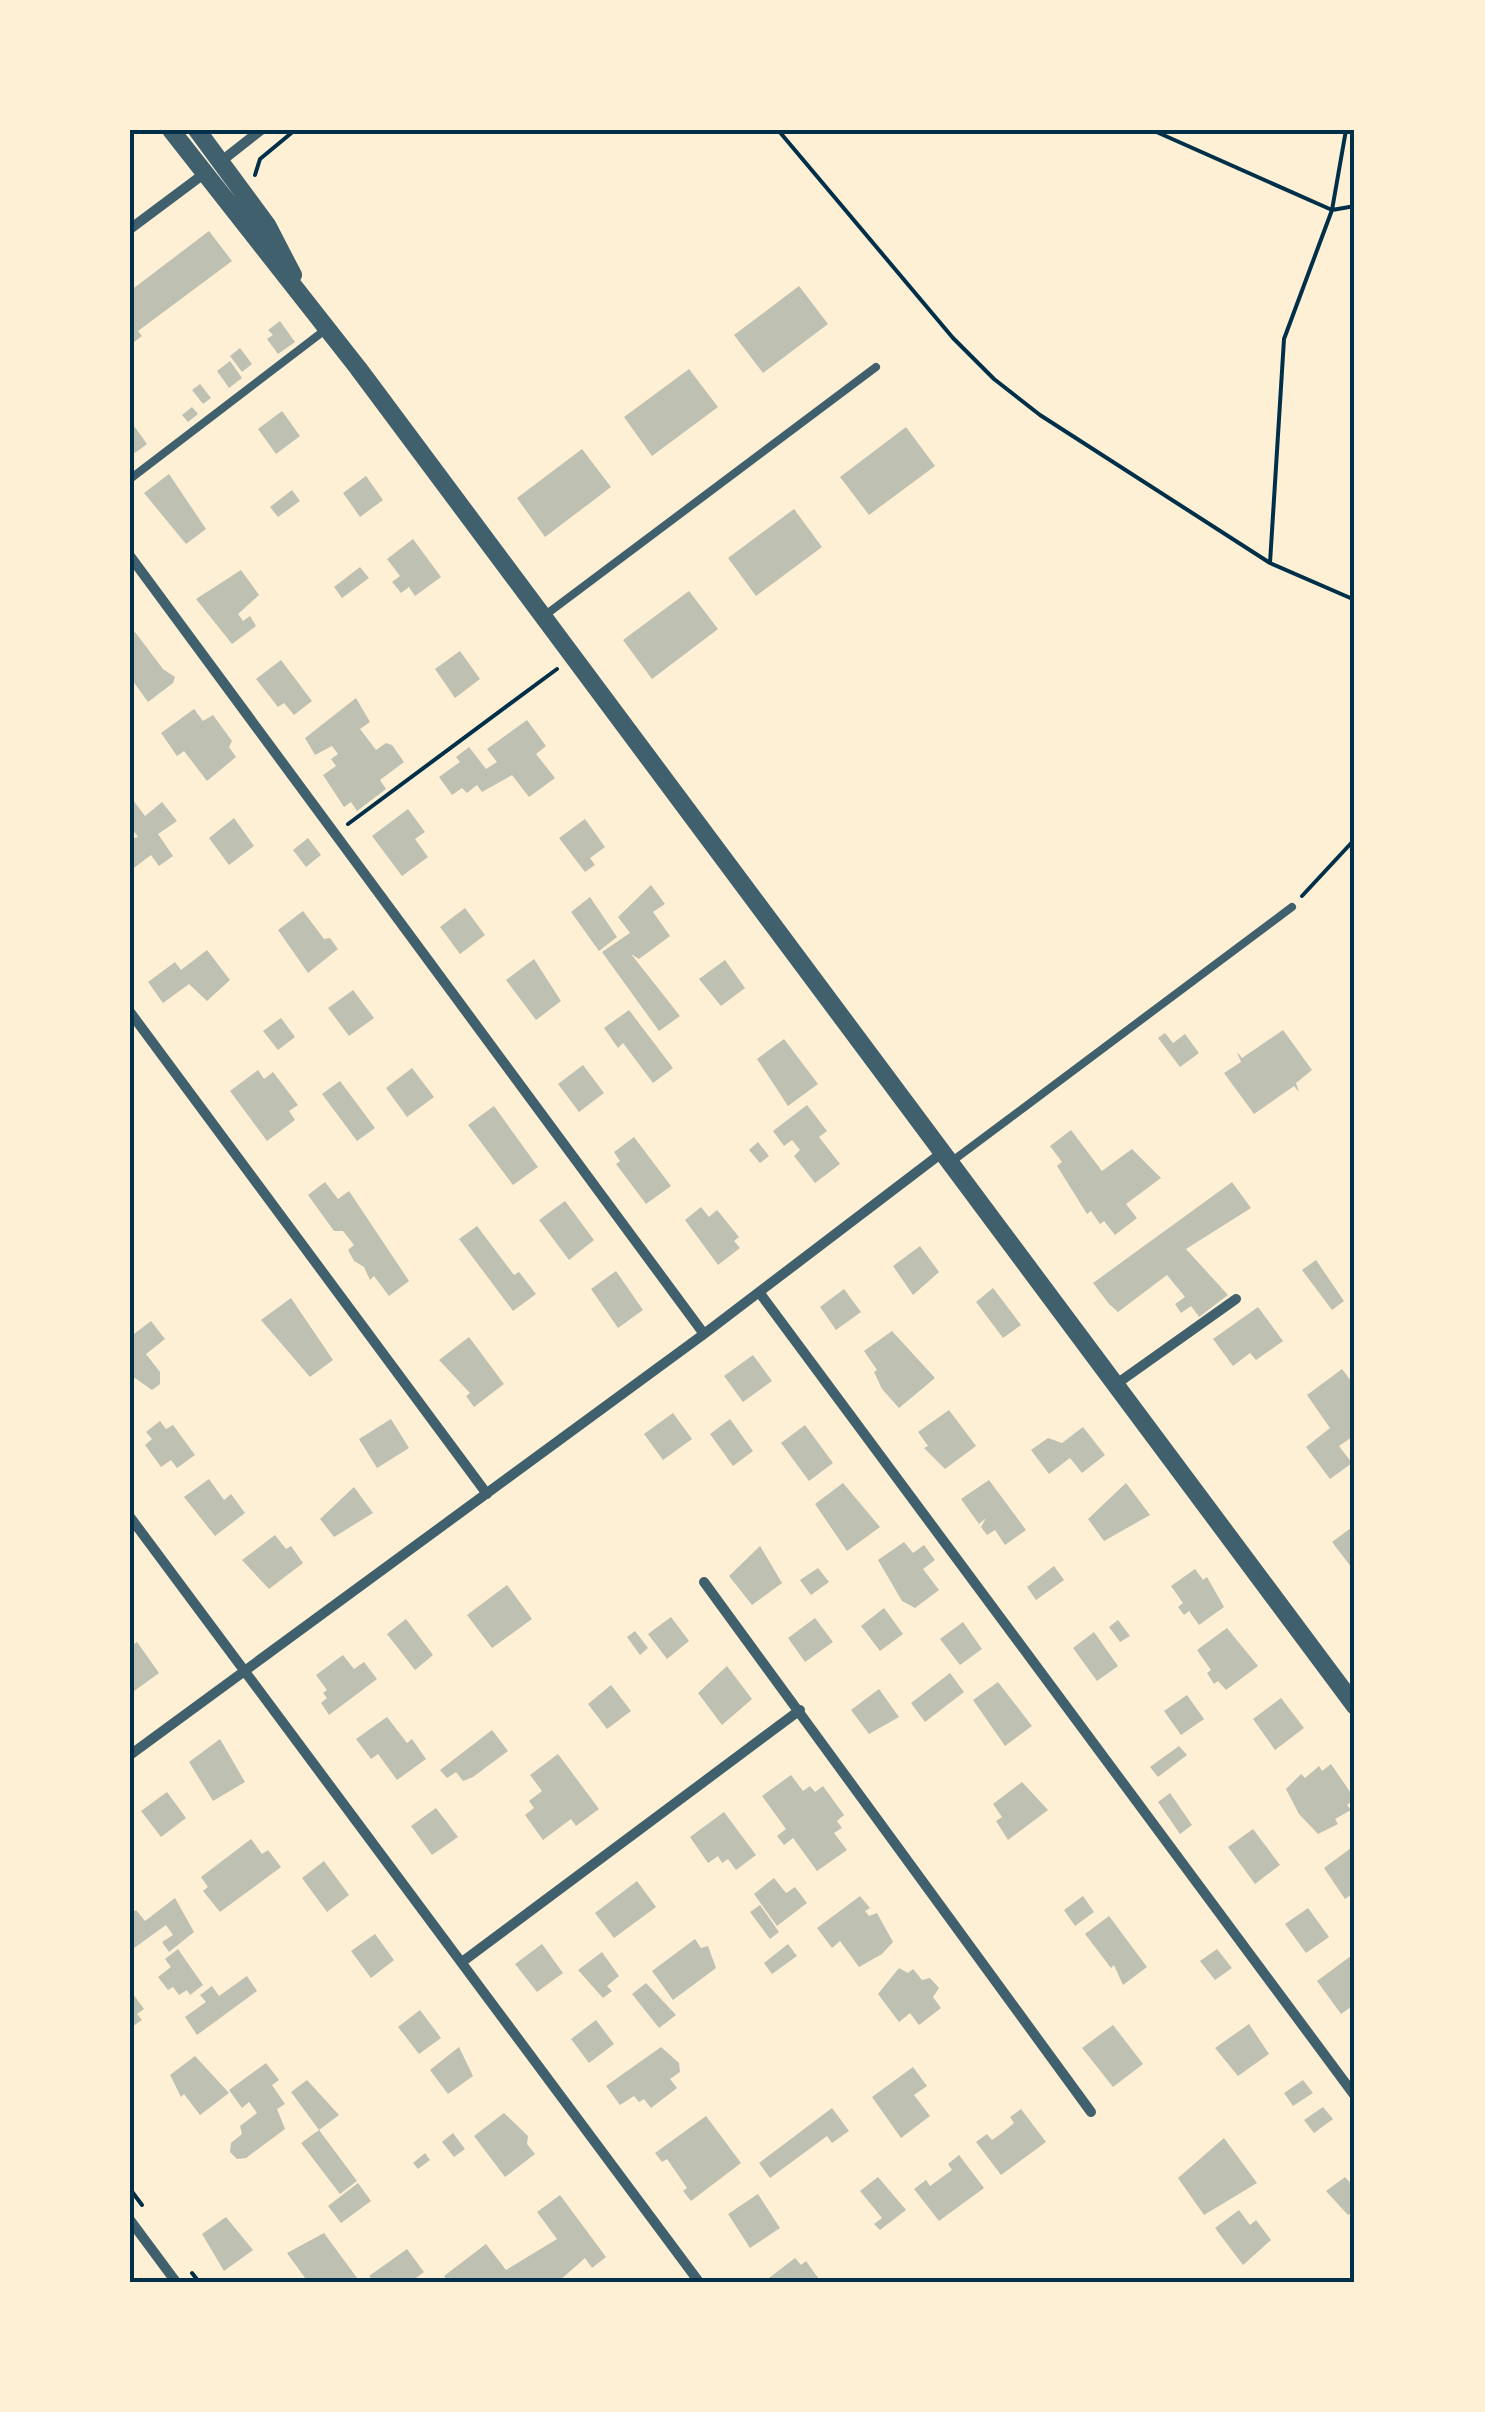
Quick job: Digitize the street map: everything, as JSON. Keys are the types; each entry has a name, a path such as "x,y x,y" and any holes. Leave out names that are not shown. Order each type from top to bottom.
{"street":[{"path":"172,130 328,328 1355,1706"},
{"path":"197,130 267,225 302,294"},
{"path":"130,229 262,130"},
{"path":"130,556 704,1334"},
{"path":"130,1012 486,1494"},
{"path":"130,1754 947,1157"},
{"path":"759,1292 1355,2096"},
{"path":"1115,1385 1236,1299"},
{"path":"130,1517 699,2282"},
{"path":"704,1582 1091,2112"},
{"path":"462,1962 800,1710"},
{"path":"130,2220 176,2282"}],"lane":[{"path":"130,479 328,328"},
{"path":"543,616 876,367"},
{"path":"947,1157 1292,907"}],"path":[{"path":"253,184 260,159 294,130"},
{"path":"778,130 953,338 994,380 1040,415 1270,563 1355,600"},
{"path":"1152,130 1332,210 1355,206"},
{"path":"1270,563 1284,339 1332,210 1346,130"},
{"path":"336,832 573,657"},
{"path":"1292,907 1355,839"}],"building":[{"path":"209,231 232,261 138,331 142,336 130,345 130,291"},
{"path":"799,286 828,324 763,373 734,335"},
{"path":"280,321 295,342 278,354 267,339 273,335 268,330"},
{"path":"240,348 252,364 242,372 230,356"},
{"path":"230,361 242,378 229,388 217,371"},
{"path":"689,369 718,407 652,456 624,417"},
{"path":"200,384 211,398 203,404 192,390"},
{"path":"192,407 198,414 188,422 182,415"},
{"path":"282,411 300,436 276,454 258,429"},
{"path":"134,426 147,444 135,453 130,447"},
{"path":"906,427 935,466 869,515 840,477"},
{"path":"582,449 611,487 545,537 517,498"},
{"path":"169,474 206,529 186,544 144,493"},
{"path":"366,476 383,500 360,517 343,493"},
{"path":"292,490 300,501 278,517 270,507"},
{"path":"794,509 822,547 756,596 728,558"},
{"path":"413,539 441,577 415,596 409,587 401,593 392,582 400,576 387,559"},
{"path":"360,567 369,578 342,598 334,587"},
{"path":"241,570 259,595 238,614 243,621 250,616 256,626 232,644 196,599"},
{"path":"689,591 718,629 652,679 623,640"},
{"path":"135,632 163,669 175,677 173,683 148,702 130,677 130,636"},
{"path":"460,651 480,679 455,698 435,669"},
{"path":"281,660 312,701 294,715 284,703 278,707 256,679"},
{"path":"356,698 370,722 360,729 376,750 386,743 392,745 404,762 380,780 386,789 357,811 351,802 344,807 323,775 336,766 331,759 338,754 332,746 315,755 305,738"},
{"path":"194,709 203,721 213,715 232,741 229,747 236,757 207,781 184,751 177,756 161,733"},
{"path":"527,720 546,746 536,754 555,778 529,797 512,775 482,792 477,785 467,793 462,788 452,795 439,777 460,762 456,757 469,747 486,769 497,762 487,749"},
{"path":"130,796 145,816 162,802 177,821 158,834 173,856 159,866 151,855 130,871 130,839 138,837 130,826"},
{"path":"408,809 425,832 415,839 428,857 402,876 372,836"},
{"path":"234,818 254,846 229,865 209,838"},
{"path":"585,819 605,847 590,858 595,865 585,872 559,838"},
{"path":"308,838 321,855 306,867 293,850"},
{"path":"651,885 665,904 653,912 670,936 639,959 631,954 680,1016 659,1031 602,952 630,933 618,917"},
{"path":"590,897 617,937 599,951 571,912"},
{"path":"465,908 485,935 460,954 440,927"},
{"path":"303,911 324,939 330,938 338,949 308,973 278,930"},
{"path":"207,950 230,980 207,1001 189,984 163,1003 148,982 175,962 181,970"},
{"path":"534,959 561,1001 536,1020 506,980"},
{"path":"725,960 745,988 721,1006 699,979"},
{"path":"353,990 374,1018 349,1036 328,1008"},
{"path":"629,1010 673,1068 653,1083 623,1043 618,1048 604,1028"},
{"path":"281,1018 295,1037 278,1050 263,1031"},
{"path":"1283,1030 1312,1070 1296,1083 1299,1092 1294,1086 1254,1114 1224,1073 1241,1062 1237,1052 1242,1058"},
{"path":"1165,1033 1173,1043 1185,1034 1199,1053 1180,1067 1158,1038"},
{"path":"784,1039 818,1084 788,1106 757,1059"},
{"path":"583,1065 604,1093 579,1112 558,1084"},
{"path":"412,1068 434,1097 407,1117 386,1088"},
{"path":"258,1070 264,1079 273,1072 298,1105 289,1111 295,1120 267,1141 230,1091"},
{"path":"340,1081 375,1128 357,1141 322,1094"},
{"path":"807,1105 827,1131 819,1137 840,1164 815,1183 794,1156 800,1150 792,1140 784,1146 773,1131"},
{"path":"494,1106 538,1167 513,1185 468,1125"},
{"path":"1071,1130 1102,1171 1132,1149 1161,1178 1126,1204 1137,1218 1115,1235 1091,1211 1087,1214 1057,1166 1062,1162 1050,1146"},
{"path":"634,1137 671,1186 646,1204 616,1164 620,1161 614,1152"},
{"path":"758,1142 769,1156 760,1163 749,1150"},
{"path":"325,1182 338,1199 349,1191 409,1281 389,1296 374,1276 370,1280 364,1267 354,1261 348,1250 354,1245 343,1231 334,1231 308,1195"},
{"path":"1232,1182 1251,1208 1186,1249 1228,1295 1199,1317 1191,1306 1181,1313 1175,1304 1185,1297 1167,1275 1118,1312 1109,1304 1093,1283"},
{"path":"565,1201 594,1240 569,1260 539,1220"},
{"path":"701,1207 709,1217 717,1210 739,1237 734,1241 740,1248 718,1265 685,1220"},
{"path":"477,1226 514,1275 519,1272 536,1294 513,1311 459,1239"},
{"path":"920,1246 939,1272 913,1295 893,1266"},
{"path":"1316,1260 1344,1301 1332,1310 1302,1270"},
{"path":"616,1271 643,1310 618,1328 591,1289"},
{"path":"993,1288 1021,1325 1003,1338 976,1302"},
{"path":"844,1289 861,1312 836,1330 820,1307"},
{"path":"291,1298 333,1360 310,1377 261,1320"},
{"path":"1258,1307 1283,1341 1256,1360 1250,1353 1233,1366 1213,1339"},
{"path":"151,1321 165,1339 146,1354 160,1372 160,1384 152,1390 135,1378 130,1381 130,1337"},
{"path":"892,1331 935,1378 899,1408 882,1389 874,1372 877,1370 864,1351"},
{"path":"469,1337 504,1384 474,1407 466,1396 470,1393 439,1360"},
{"path":"753,1355 772,1381 743,1402 724,1376"},
{"path":"1342,1369 1355,1386 1355,1435 1339,1446 1352,1463 1330,1479 1306,1447 1330,1428 1307,1395"},
{"path":"949,1410 976,1446 945,1469 924,1448 928,1446 918,1432"},
{"path":"673,1413 692,1439 663,1460 644,1434"},
{"path":"391,1419 409,1448 377,1468 359,1439"},
{"path":"730,1419 753,1451 733,1466 710,1434"},
{"path":"160,1421 166,1429 173,1425 195,1455 177,1468 171,1460 161,1467 145,1445 152,1439 146,1432"},
{"path":"805,1425 833,1463 809,1481 781,1443"},
{"path":"1083,1427 1105,1455 1082,1473 1070,1458 1049,1474 1031,1450 1048,1438 1062,1443"},
{"path":"209,1479 224,1500 231,1494 245,1513 215,1536 184,1497"},
{"path":"989,1480 1026,1530 1005,1545 995,1530 987,1535 981,1527 986,1518 979,1524 961,1499"},
{"path":"843,1483 880,1527 847,1551 815,1504"},
{"path":"1126,1483 1150,1515 1104,1541 1088,1519"},
{"path":"354,1487 373,1513 334,1537 320,1519"},
{"path":"1355,1525 1355,1572 1332,1542"},
{"path":"275,1535 286,1549 291,1546 303,1563 269,1589 242,1560"},
{"path":"904,1542 913,1553 924,1545 935,1560 923,1569 939,1590 915,1608 902,1601 878,1560"},
{"path":"760,1546 782,1583 752,1605 729,1576"},
{"path":"1054,1566 1064,1580 1036,1600 1027,1587"},
{"path":"818,1568 829,1582 811,1595 800,1580"},
{"path":"1195,1569 1203,1580 1207,1577 1224,1607 1199,1625 1189,1611 1184,1615 1178,1607 1183,1603 1171,1586"},
{"path":"507,1585 532,1619 492,1648 467,1615"},
{"path":"884,1608 903,1634 880,1651 861,1626"},
{"path":"671,1617 689,1641 667,1659 648,1634"},
{"path":"815,1618 833,1642 805,1662 788,1638"},
{"path":"406,1619 433,1655 415,1670 387,1634"},
{"path":"1118,1620 1130,1636 1120,1642 1109,1627"},
{"path":"963,1622 982,1649 960,1665 940,1639"},
{"path":"1227,1628 1258,1666 1226,1690 1218,1681 1214,1684 1207,1673 1211,1670 1197,1650"},
{"path":"635,1631 648,1648 640,1655 627,1637"},
{"path":"1094,1632 1118,1666 1097,1681 1073,1648"},
{"path":"137,1642 159,1673 130,1694 130,1647"},
{"path":"343,1655 354,1669 364,1662 377,1679 329,1715 321,1703 327,1698 323,1693 327,1690 316,1675"},
{"path":"727,1666 752,1699 722,1725 698,1693"},
{"path":"950,1673 964,1692 925,1722 911,1703"},
{"path":"998,1682 1032,1726 1005,1746 973,1700"},
{"path":"611,1685 631,1711 607,1729 588,1704"},
{"path":"879,1689 899,1717 869,1734 851,1710"},
{"path":"1187,1695 1204,1719 1181,1735 1164,1711"},
{"path":"1281,1698 1304,1728 1275,1750 1253,1719"},
{"path":"387,1717 407,1743 412,1739 426,1759 397,1780 378,1754 371,1759 356,1739"},
{"path":"492,1730 508,1751 473,1777 463,1781 456,1772 447,1778 440,1770"},
{"path":"220,1739 245,1782 213,1801 189,1762"},
{"path":"1179,1746 1187,1755 1158,1777 1150,1767"},
{"path":"558,1754 599,1809 576,1826 571,1819 543,1840 525,1815 534,1808 529,1801 542,1791 530,1775"},
{"path":"1331,1764 1355,1799 1347,1805 1351,1810 1335,1819 1338,1824 1318,1834 1299,1814 1286,1789 1301,1774 1305,1778 1319,1766 1322,1771"},
{"path":"791,1775 803,1791 810,1786 815,1792 823,1786 844,1815 837,1821 842,1828 834,1833 847,1850 817,1871 793,1838 784,1845 777,1836 786,1829 762,1796"},
{"path":"1022,1782 1048,1810 1008,1840 996,1821 1002,1817 993,1804"},
{"path":"167,1792 186,1818 161,1837 141,1811"},
{"path":"1170,1793 1192,1825 1180,1834 1158,1802"},
{"path":"436,1808 458,1837 432,1855 411,1826"},
{"path":"724,1812 756,1855 736,1870 728,1859 722,1863 718,1856 708,1863 690,1837"},
{"path":"1253,1829 1280,1865 1255,1884 1228,1847"},
{"path":"251,1839 262,1854 268,1850 281,1867 220,1912 203,1891 208,1887 201,1877"},
{"path":"1355,1845 1355,1892 1345,1899 1324,1868"},
{"path":"324,1861 349,1895 327,1912 302,1878"},
{"path":"774,1878 786,1893 795,1887 807,1903 777,1926 754,1894"},
{"path":"637,1881 656,1907 614,1938 595,1913"},
{"path":"860,1896 870,1908 865,1911 869,1916 877,1913 893,1942 882,1954 859,1967 840,1941 832,1948 817,1928"},
{"path":"1083,1896 1094,1912 1075,1926 1064,1910"},
{"path":"175,1898 194,1932 169,1952 162,1942 173,1935 166,1925 130,1951 130,1914 136,1910 145,1921"},
{"path":"760,1905 779,1932 770,1939 750,1912"},
{"path":"1308,1908 1329,1937 1306,1953 1285,1924"},
{"path":"1109,1916 1147,1967 1123,1985 1114,1965 1111,1968 1085,1934"},
{"path":"375,1934 394,1960 371,1978 351,1951"},
{"path":"695,1939 701,1948 708,1946 716,1968 673,2000 652,1971"},
{"path":"542,1944 563,1973 537,1992 515,1964"},
{"path":"788,1944 797,1956 772,1974 764,1963"},
{"path":"178,1949 203,1985 190,1995 187,1990 179,1995 173,1987 168,1990 158,1977 171,1967 165,1959"},
{"path":"1217,1949 1232,1968 1215,1980 1200,1961"},
{"path":"602,1952 619,1976 607,1986 612,1991 603,1998 578,1970"},
{"path":"1355,1953 1355,2004 1341,2014 1317,1981"},
{"path":"899,1968 908,1973 913,1969 922,1980 930,1978 939,1988 933,1997 941,2008 919,2025 910,2013 899,2022 878,1994"},
{"path":"247,1976 257,1991 197,2035 185,2017 206,2002 200,1995 212,1986 219,1996"},
{"path":"646,1983 676,2015 659,2028 632,1994"},
{"path":"130,1990 144,2009 137,2014 142,2020 133,2026"},
{"path":"420,2010 441,2038 419,2054 398,2027"},
{"path":"596,2020 614,2044 589,2063 571,2039"},
{"path":"1249,2024 1269,2054 1238,2076 1215,2048"},
{"path":"1113,2025 1143,2064 1113,2087 1082,2048"},
{"path":"459,2047 473,2076 448,2094 430,2070"},
{"path":"661,2047 679,2063 680,2072 670,2079 677,2088 651,2108 644,2099 639,2102 634,2096 620,2105 606,2086"},
{"path":"195,2056 229,2093 200,2115 184,2094 181,2097 170,2075"},
{"path":"266,2063 279,2080 272,2085 285,2104 277,2109 285,2129 246,2158 237,2159 230,2152 231,2143 242,2134 240,2126 257,2113 249,2102 242,2108 229,2090"},
{"path":"913,2067 927,2086 914,2095 930,2116 901,2138 872,2097"},
{"path":"307,2080 339,2115 319,2130 291,2092"},
{"path":"1303,2080 1313,2093 1293,2106 1284,2093"},
{"path":"1323,2107 1333,2119 1314,2133 1304,2120"},
{"path":"832,2108 849,2131 832,2143 827,2136 770,2178 759,2163"},
{"path":"1021,2109 1046,2142 1001,2175 976,2142 987,2134 992,2140 1002,2133 1014,2123 1010,2117"},
{"path":"504,2113 528,2136 527,2144 535,2154 505,2177 474,2136"},
{"path":"706,2116 741,2163 691,2201 667,2159 662,2162 655,2153"},
{"path":"319,2130 357,2181 340,2194 301,2143"},
{"path":"453,2133 465,2149 454,2157 442,2142"},
{"path":"1224,2138 1257,2183 1204,2215 1178,2178"},
{"path":"425,2153 430,2160 418,2169 413,2163"},
{"path":"959,2155 984,2188 939,2221 914,2189 926,2180 930,2186 952,2170 948,2164"},
{"path":"878,2177 906,2210 880,2230 874,2224 882,2218 860,2191"},
{"path":"1345,2177 1355,2188 1355,2210 1348,2215 1326,2191"},
{"path":"358,2183 371,2201 341,2223 328,2206"},
{"path":"758,2194 780,2228 750,2248 728,2214"},
{"path":"560,2195 606,2257 592,2268 585,2258 558,2282 448,2282 444,2276 486,2244 506,2270 557,2239 537,2212"},
{"path":"1239,2210 1250,2225 1256,2220 1271,2240 1243,2265 1215,2228"},
{"path":"226,2217 253,2250 224,2271 202,2234"},
{"path":"324,2233 360,2282 308,2282 287,2253"},
{"path":"407,2249 424,2272 416,2278 419,2282 374,2282 369,2276"},
{"path":"795,2258 801,2265 806,2261 821,2282 772,2282 769,2278"}]}
